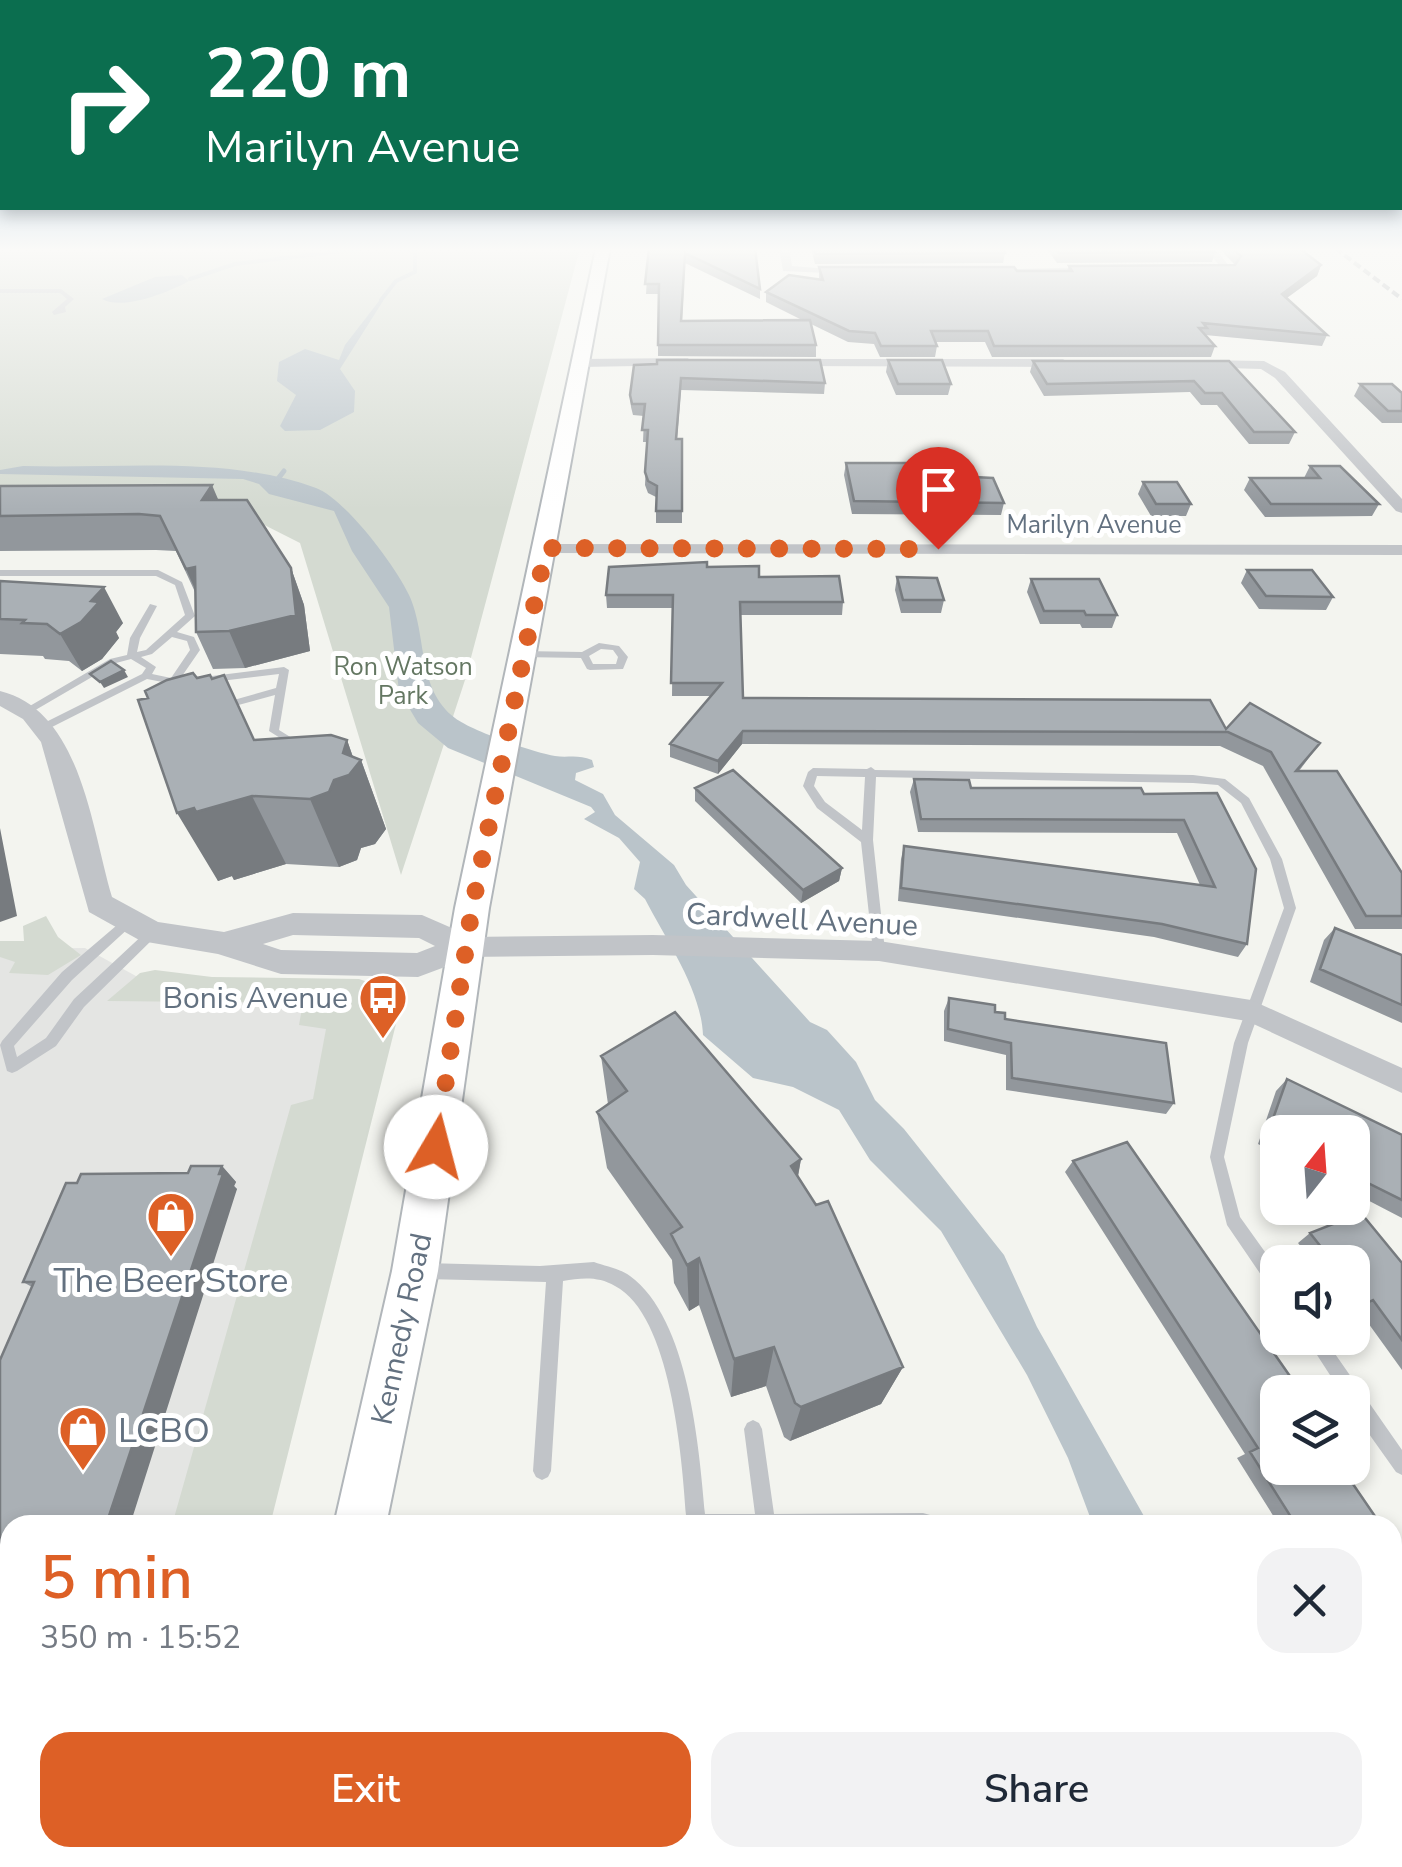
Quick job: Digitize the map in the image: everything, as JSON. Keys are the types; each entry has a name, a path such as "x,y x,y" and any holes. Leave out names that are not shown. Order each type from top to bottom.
{"main road":[{"name":"Kennedy Road","path":"362,1515 415,1271 466,948 586,335"}],"street":[{"path":"581,362 714,362"},
{"path":"772,362 1078,363"},
{"path":"1172,364 1264,365 1280,375 1402,508"},
{"name":"Marilyn Avenue","path":"546,548 1402,550"},
{"path":"0,698 37,718 54,742 98,904 140,928 224,944 280,962 418,966 466,948"},
{"name":"Cardwell Avenue","path":"466,948 653,945 880,951 1251,1011 1402,1081"}],"lane":[{"path":"0,573 158,573 179,584 190,616 148,652 114,661 37,718"},
{"path":"132,656 134,638 153,606"},
{"path":"170,633 191,640 195,650 174,681"},
{"path":"522,654 584,655"},
{"path":"132,656 150,667 146,676"},
{"path":"37,718 146,676 174,681 284,670 274,732 303,754"},
{"path":"207,711 280,690"},
{"path":"871,771 868,840 880,951"},
{"path":"868,840 821,805 808,786 812,772 1221,782 1245,801 1276,859 1290,908 1251,1011 1217,1157 1233,1220 1260,1258"},
{"path":"140,928 50,1042 12,1067 7,1046 66,976 140,928"},
{"path":"415,1271 555,1274 595,1270 622,1278 662,1327 688,1422 695,1515"},
{"path":"542,1470 555,1274"},
{"path":"1370,1419 1402,1466"},
{"path":"754,1429 765,1515"}],"shaded area":[{"path":"353,335 361,335 340,369 355,391 354,412 320,430 285,431 280,426 296,395 277,381 279,362 305,349 339,360"},
{"path":"23,466 209,467 281,478 316,488 341,505 381,551 409,595 428,677 443,706 463,723 503,740 555,756 592,760 594,767 576,773 575,780 603,794 615,815 674,865 686,885 810,1022 827,1030 856,1062 875,1100 904,1129 1004,1255 1037,1327 1143,1515 1089,1515 1068,1458 1027,1375 941,1231 870,1160 839,1110 793,1087 753,1078 703,1035 696,1000 681,965 645,899 634,889 640,862 619,838 584,819 595,812 591,807 448,748 418,723 399,691 389,607 352,551 334,511 269,494 259,484 243,479 0,474 0,470"},
{"path":"85,948 154,986 372,998 247,1515 0,1515 0,949"}],"green space":[{"name":"Ron Watson Park","path":"0,335 557,335 465,680 401,875 300,543 237,511 0,511"},
{"path":"46,916 58,937 81,955 48,975 9,973 15,962 0,957 0,941 24,941 23,926"},
{"path":"155,970 212,977 359,979 388,989 397,998 398,1016 273,1515 175,1515 291,1105 313,1099 326,1029 299,1025 303,1003 107,1001 140,973"}],"building":[{"path":"658,335 814,335 816,345 658,345"},
{"path":"876,335 933,335 937,346 881,346"},
{"path":"990,335 1205,335 1215,346 994,346"},
{"path":"657,360 820,360 825,383 681,378 676,439 682,439 682,511 656,511 657,486 648,481 645,472 645,404 632,404 630,395 634,365 657,364"},
{"path":"888,360 942,360 951,384 898,384"},
{"path":"1033,361 1229,361 1295,432 1254,432 1222,393 1205,393 1194,381 1047,384"},
{"path":"1360,384 1392,384 1402,393 1402,411 1388,411"},
{"path":"846,463 911,463 915,474 993,478 1004,503 854,501"},
{"path":"1310,466 1340,466 1379,504 1271,504 1250,478 1320,478"},
{"path":"1143,482 1177,482 1191,504 1156,504"},
{"path":"212,485 202,500 247,500 291,568 296,615 229,631 196,632 195,567 186,569 160,516 0,516 0,486"},
{"path":"707,562 707,567 759,566 759,577 839,576 843,602 740,602 743,698 1210,700 1226,729 1250,703 1320,743 1296,771 1337,771 1402,873 1402,916 1366,916 1271,752 1228,732 743,731 718,761 670,744 722,683 671,683 673,595 606,595 609,567"},
{"path":"1247,570 1312,570 1333,597 1266,596"},
{"path":"897,577 937,578 944,600 903,600"},
{"path":"1031,579 1099,579 1117,615 1044,611"},
{"path":"0,581 104,587 91,601 99,602 81,622 60,634 47,624 0,619"},
{"path":"111,661 124,670 100,682 90,674"},
{"path":"193,673 197,678 210,675 212,679 224,675 254,740 331,735 347,740 343,753 361,760 349,775 334,780 329,792 310,799 252,796 196,812 194,808 177,813 138,700 148,698 145,691 167,680"},
{"path":"733,770 842,868 803,890 695,788"},
{"path":"914,779 969,780 971,788 1141,788 1144,794 1217,793 1256,869 1247,944 1162,924 901,888 904,846 1215,887 1184,820 921,819"},
{"path":"1335,928 1402,955 1402,1005 1320,969"},
{"path":"949,998 995,1005 995,1012 1005,1013 1005,1019 1166,1043 1174,1103 1012,1078 1011,1043 948,1029"},
{"path":"675,1012 801,1159 791,1166 816,1205 828,1201 903,1367 801,1407 795,1403 774,1347 734,1359 699,1258 687,1265 671,1234 682,1227 597,1112 627,1091 601,1056"},
{"path":"1287,1079 1361,1115 1274,1115"},
{"path":"1370,1119 1402,1135 1402,1200 1370,1184"},
{"path":"1127,1142 1260,1333 1260,1355 1275,1355 1289,1375 1260,1375 1260,1468 1250,1452 1258,1448 1073,1161"},
{"path":"191,1166 222,1166 219,1174 223,1174 109,1515 0,1515 0,1360 34,1282 23,1282 66,1183 77,1183 81,1174 188,1173"},
{"path":"1370,1224 1402,1263 1402,1340 1373,1300 1370,1302 1370,1245 1320,1245 1310,1233 1330,1225"},
{"path":"1271,1485 1354,1485 1374,1515 1290,1515"}],"waterway":[{"path":"277,480 284,471"}],"place":[{"name":"Bonis Avenue","path":"383,1040"},
{"name":"The Beer Store","path":"171,1258"},
{"name":"LCBO","path":"83,1472"}],"route":[{"path":"436,1147 472,908 546,548 938,549"}]}
